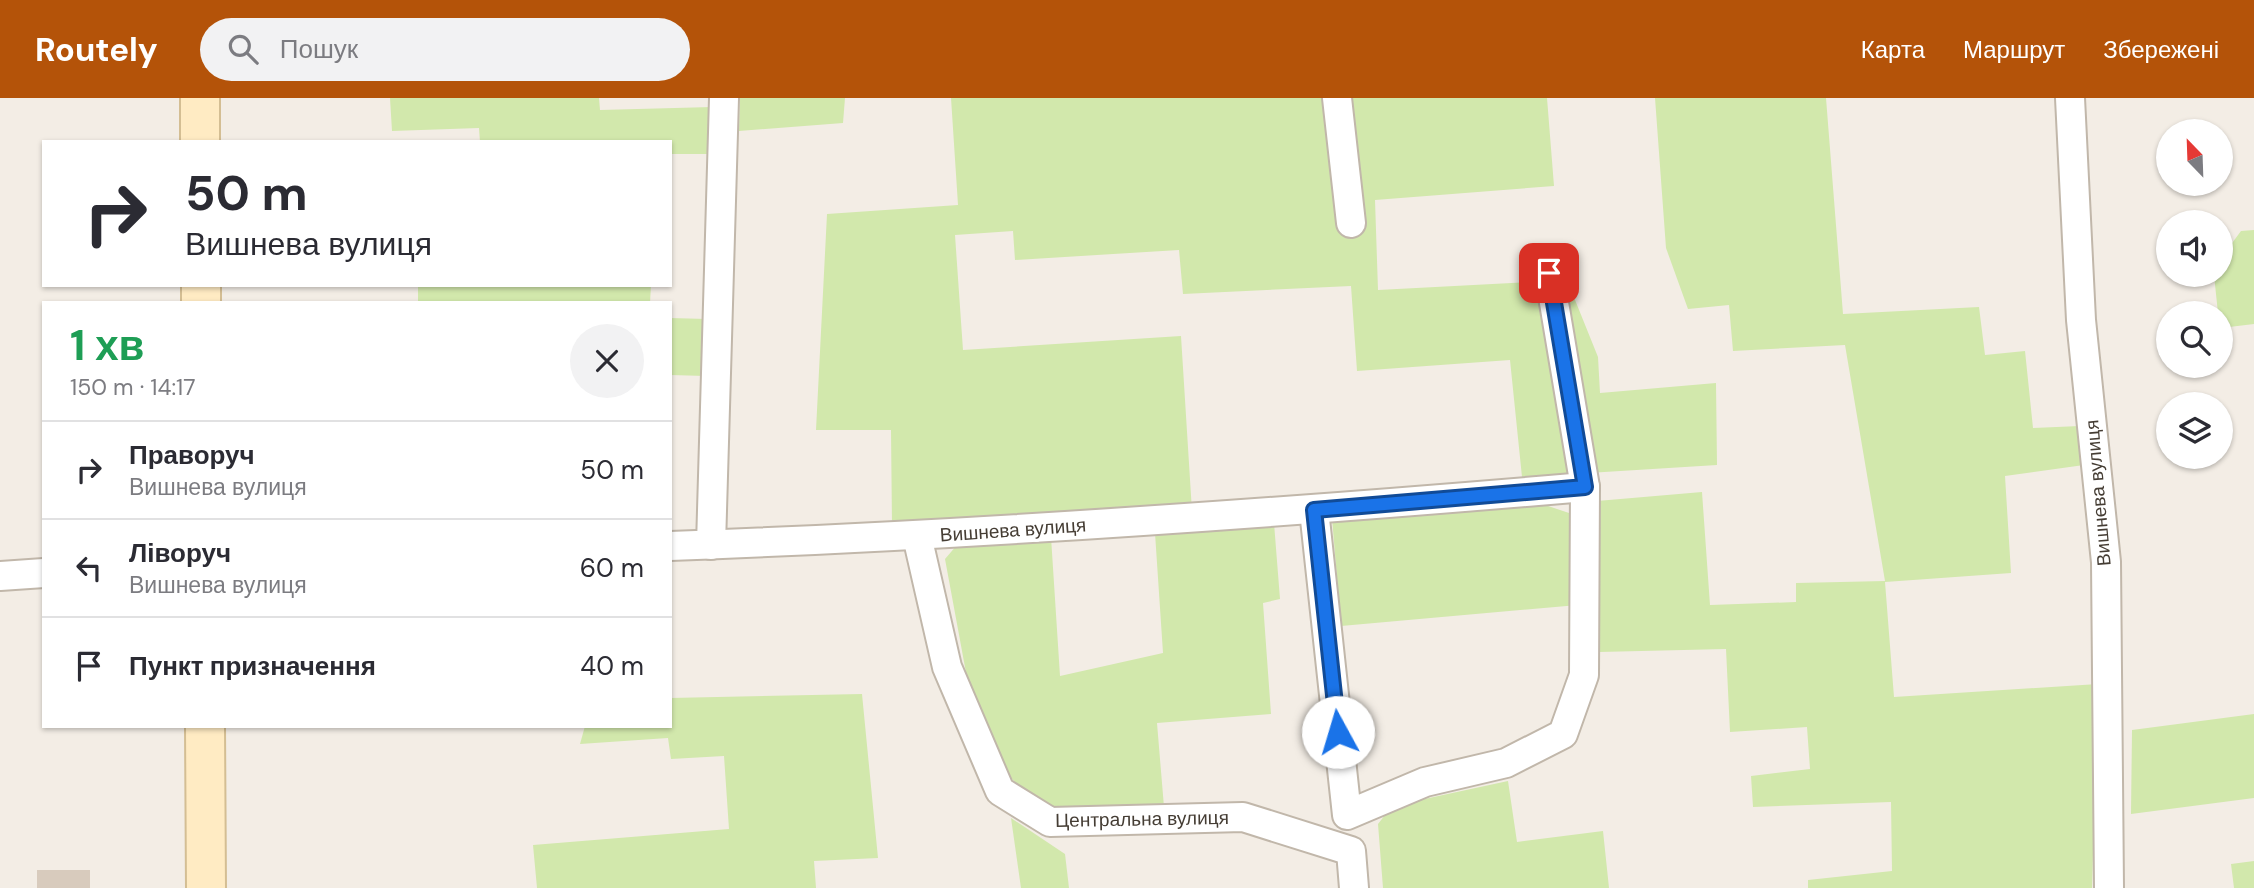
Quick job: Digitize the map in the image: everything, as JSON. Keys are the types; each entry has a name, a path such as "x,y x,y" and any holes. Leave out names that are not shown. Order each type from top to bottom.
{"main road":[{"path":"200,98 200,140"},
{"path":"205,728 206,888"}],"street":[{"path":"711,545 724,98"},
{"path":"1337,98 1351,223"},
{"name":"Вишнева вулиця","path":"2070,98 2081,320 2106,562 2109,888"},
{"path":"1347,815 1425,782 1506,763 1563,734 1584,675 1585,487 1549,273"},
{"name":"Вишнева вулиця","path":"672,546 917,536 1314,510 1585,487"},
{"path":"1314,510 1354,888"},
{"name":"Центральна вулиця","path":"917,536 947,667 1000,792 1050,822 1243,817 1350,851"},
{"path":"0,576 42,573"}],"green space":[{"path":"390,98 599,98 600,110 712,107 710,154 672,154 672,140 480,140 479,128 392,131"},
{"path":"740,98 845,98 843,123 739,131"},
{"path":"951,98 1547,98 1554,186 1375,200 1378,290 1567,280 1598,357 1600,393 1716,383 1717,465 1522,477 1510,360 1357,371 1351,286 1183,294 1179,250 1015,260 1013,231 955,235 963,350 1181,336 1192,511 892,526 891,430 816,430 827,214 958,205"},
{"path":"1655,98 1826,98 1843,314 1979,307 1985,355 2025,351 2033,428 2080,426 2084,465 2005,476 2011,573 1885,582 1894,697 2098,684 2092,888 1808,888 1808,880 1892,871 1891,802 1753,807 1751,776 1810,769 1807,727 1730,732 1726,649 1599,652 1597,501 1702,492 1710,605 1796,602 1796,583 1885,581 1845,345 1733,351 1729,305 1688,309 1666,248"},
{"path":"2254,230 2254,324 2233,327 2233,301 2217,301 2215,287 2233,287 2233,242 2241,231"},
{"path":"418,287 651,287 650,301 418,301"},
{"path":"672,318 707,319 706,376 672,375"},
{"path":"1536,502 1569,513 1578,605 1341,626 1332,518"},
{"path":"1274,523 1280,599 1263,603 1271,714 1157,723 1164,807 1042,809 1005,772 967,678 945,559 957,545 1051,537 1060,676 1163,653 1155,533"},
{"path":"862,694 878,858 814,861 816,888 537,888 533,845 729,829 724,756 671,759 668,738 580,744 584,728 672,728 672,698"},
{"path":"2254,714 2254,798 2131,814 2132,730"},
{"path":"1508,781 1517,842 1603,831 1609,888 1383,888 1378,824 1392,806"},
{"path":"1011,818 1065,854 1069,888 1021,888"},
{"path":"2254,861 2254,888 2234,888 2231,864"}],"building":[{"path":"37,870 90,870 90,888 37,888"}],"route":[{"path":"1338,732 1314,510 1585,487 1549,273"}]}
